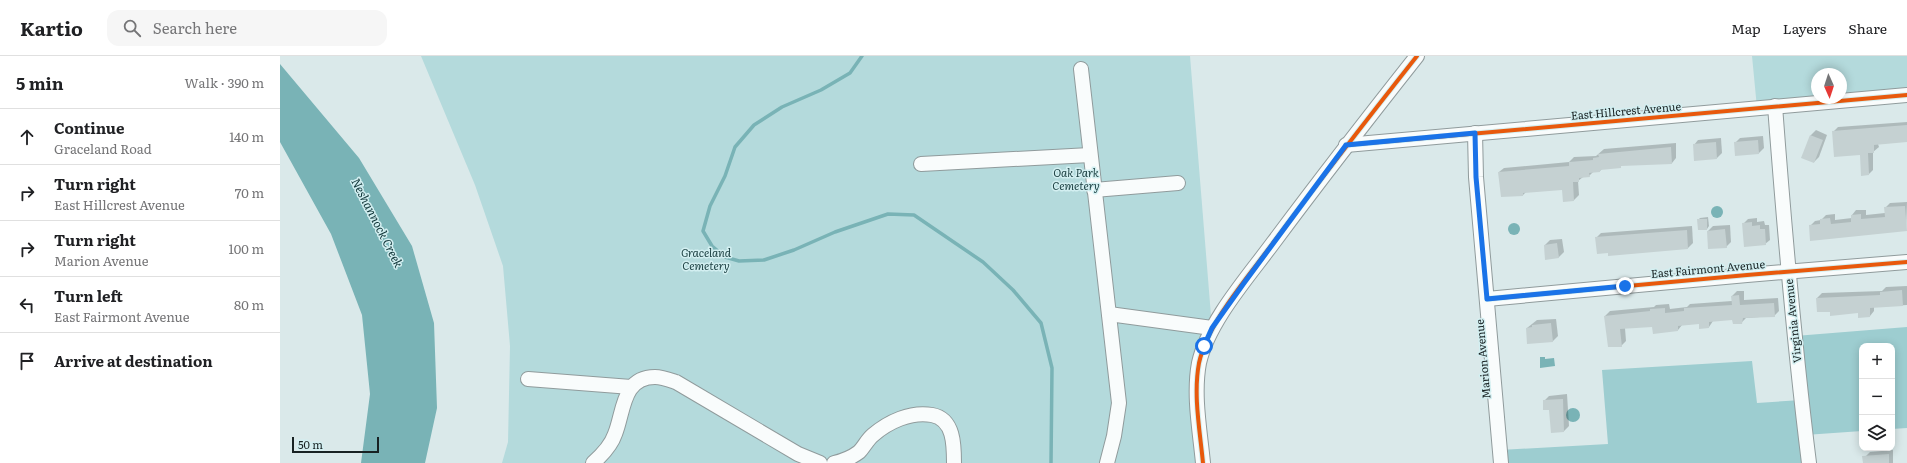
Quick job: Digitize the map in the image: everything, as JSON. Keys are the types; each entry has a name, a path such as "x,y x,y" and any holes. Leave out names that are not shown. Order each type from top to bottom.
{"street":[{"path":"1203,463 1197,382 1201,358 1212,328 1346,145 1417,56"},
{"path":"1080,69 1119,403 1114,436 1107,463"},
{"name":"East Hillcrest Avenue","path":"1346,145 1907,95"},
{"name":"Virginia Avenue","path":"1775,106 1788,272 1803,429 1809,463"},
{"name":"Marion Avenue","path":"1475,133 1476,177 1501,463"},
{"path":"921,164 1090,155"},
{"path":"1094,190 1178,182"},
{"name":"East Fairmont Avenue","path":"1487,299 1907,262"},
{"path":"1109,314 1212,328"},
{"path":"593,463 609,447 616,434 622,407 634,383 655,377 676,382 798,454 820,463"},
{"path":"528,379 631,388"},
{"path":"834,463 852,460 873,435 901,418 920,413 938,416 950,429 954,443 954,463"}],"green space":[{"name":"Graceland Cemetery","path":"421,56 1190,56 1212,328 1199,364 1203,463 502,463 508,442 510,346 503,266 475,185"},
{"path":"1752,56 1907,56 1907,95 1847,100 1847,68 1811,68 1811,103 1757,108"}],"shaded area":[{"path":"1907,327 1907,428 1895,429 1895,343 1859,343 1859,431 1805,435 1809,463 1501,463 1500,450 1608,444 1602,370 1752,361 1757,403 1801,400 1795,336"}],"water":[{"name":"Neshannock Creek","path":"280,64 359,158 412,246 434,323 437,408 425,463 361,463 370,394 362,315 331,234 280,142"},
{"path":"1715,206 1719,206 1723,212 1719,218 1715,218 1711,214 1711,210"},
{"path":"1512,223 1516,223 1520,229 1516,235 1512,235 1508,231 1508,227"},
{"path":"1540,357 1545,357 1545,359 1554,358 1555,366 1540,368"},
{"path":"1573,408 1578,410 1580,415 1578,420 1573,422 1568,420 1566,415 1568,410"}],"building":[{"path":"1907,125 1907,142 1874,145 1874,153 1868,153 1869,175 1861,176 1860,155 1834,157 1832,131"},
{"path":"1810,135 1823,140 1814,163 1801,158"},
{"path":"1758,140 1759,154 1735,156 1734,142"},
{"path":"1716,142 1717,159 1694,161 1693,144"},
{"path":"1671,147 1672,164 1621,166 1621,168 1600,170 1600,172 1589,173 1590,177 1579,178 1579,182 1573,182 1574,201 1563,202 1562,190 1523,193 1523,196 1501,197 1498,172 1569,166 1569,162 1593,160 1593,158 1599,157 1598,154"},
{"path":"1905,206 1907,231 1810,241 1809,225 1820,224 1820,219 1830,218 1831,224 1851,222 1851,215 1861,214 1861,219 1885,217 1884,207"},
{"path":"1697,219 1707,219 1707,230 1698,230"},
{"path":"1752,222 1752,226 1760,225 1760,229 1765,229 1766,245 1744,247 1742,223"},
{"path":"1725,229 1727,248 1708,249 1707,231"},
{"path":"1687,230 1688,249 1608,256 1608,253 1597,254 1595,237"},
{"path":"1557,243 1559,258 1545,260 1544,245"},
{"path":"1902,290 1903,306 1870,308 1870,317 1858,318 1858,313 1830,316 1830,312 1817,312 1816,298 1880,295 1880,292"},
{"path":"1739,295 1740,305 1774,303 1775,317 1743,318 1742,324 1733,324 1732,320 1709,322 1709,328 1699,329 1699,324 1678,326 1678,331 1653,334 1652,327 1620,329 1622,347 1608,347 1604,316 1650,311 1650,309 1665,308 1665,313 1684,311 1684,308 1732,305 1731,296"},
{"path":"1551,323 1553,342 1527,344 1526,328 1532,327 1532,325"},
{"path":"1563,399 1564,432 1551,433 1549,410 1543,410 1543,400"},
{"path":"1889,454 1889,463 1863,463 1862,456"}],"waterway":[{"path":"862,56 850,73 821,90 782,107 754,125 735,147 725,176 710,206 703,231 712,246 725,257 739,261 764,260 794,250 835,232 888,214 914,215 983,262 1013,290 1041,323 1052,368 1051,463"}],"cycle path":[{"path":"1203,463 1197,400 1197,375 1204,347 1211,332 1230,300 1241,285 1344,149 1417,56"},
{"path":"1346,145 1907,95"},
{"path":"1487,299 1907,262"}],"route":[{"path":"1204,346 1212,328 1346,145 1475,133 1476,177 1487,299 1625,286"}],"park label":[{"name":"Oak Park Cemetery","path":"1076,179"}]}
